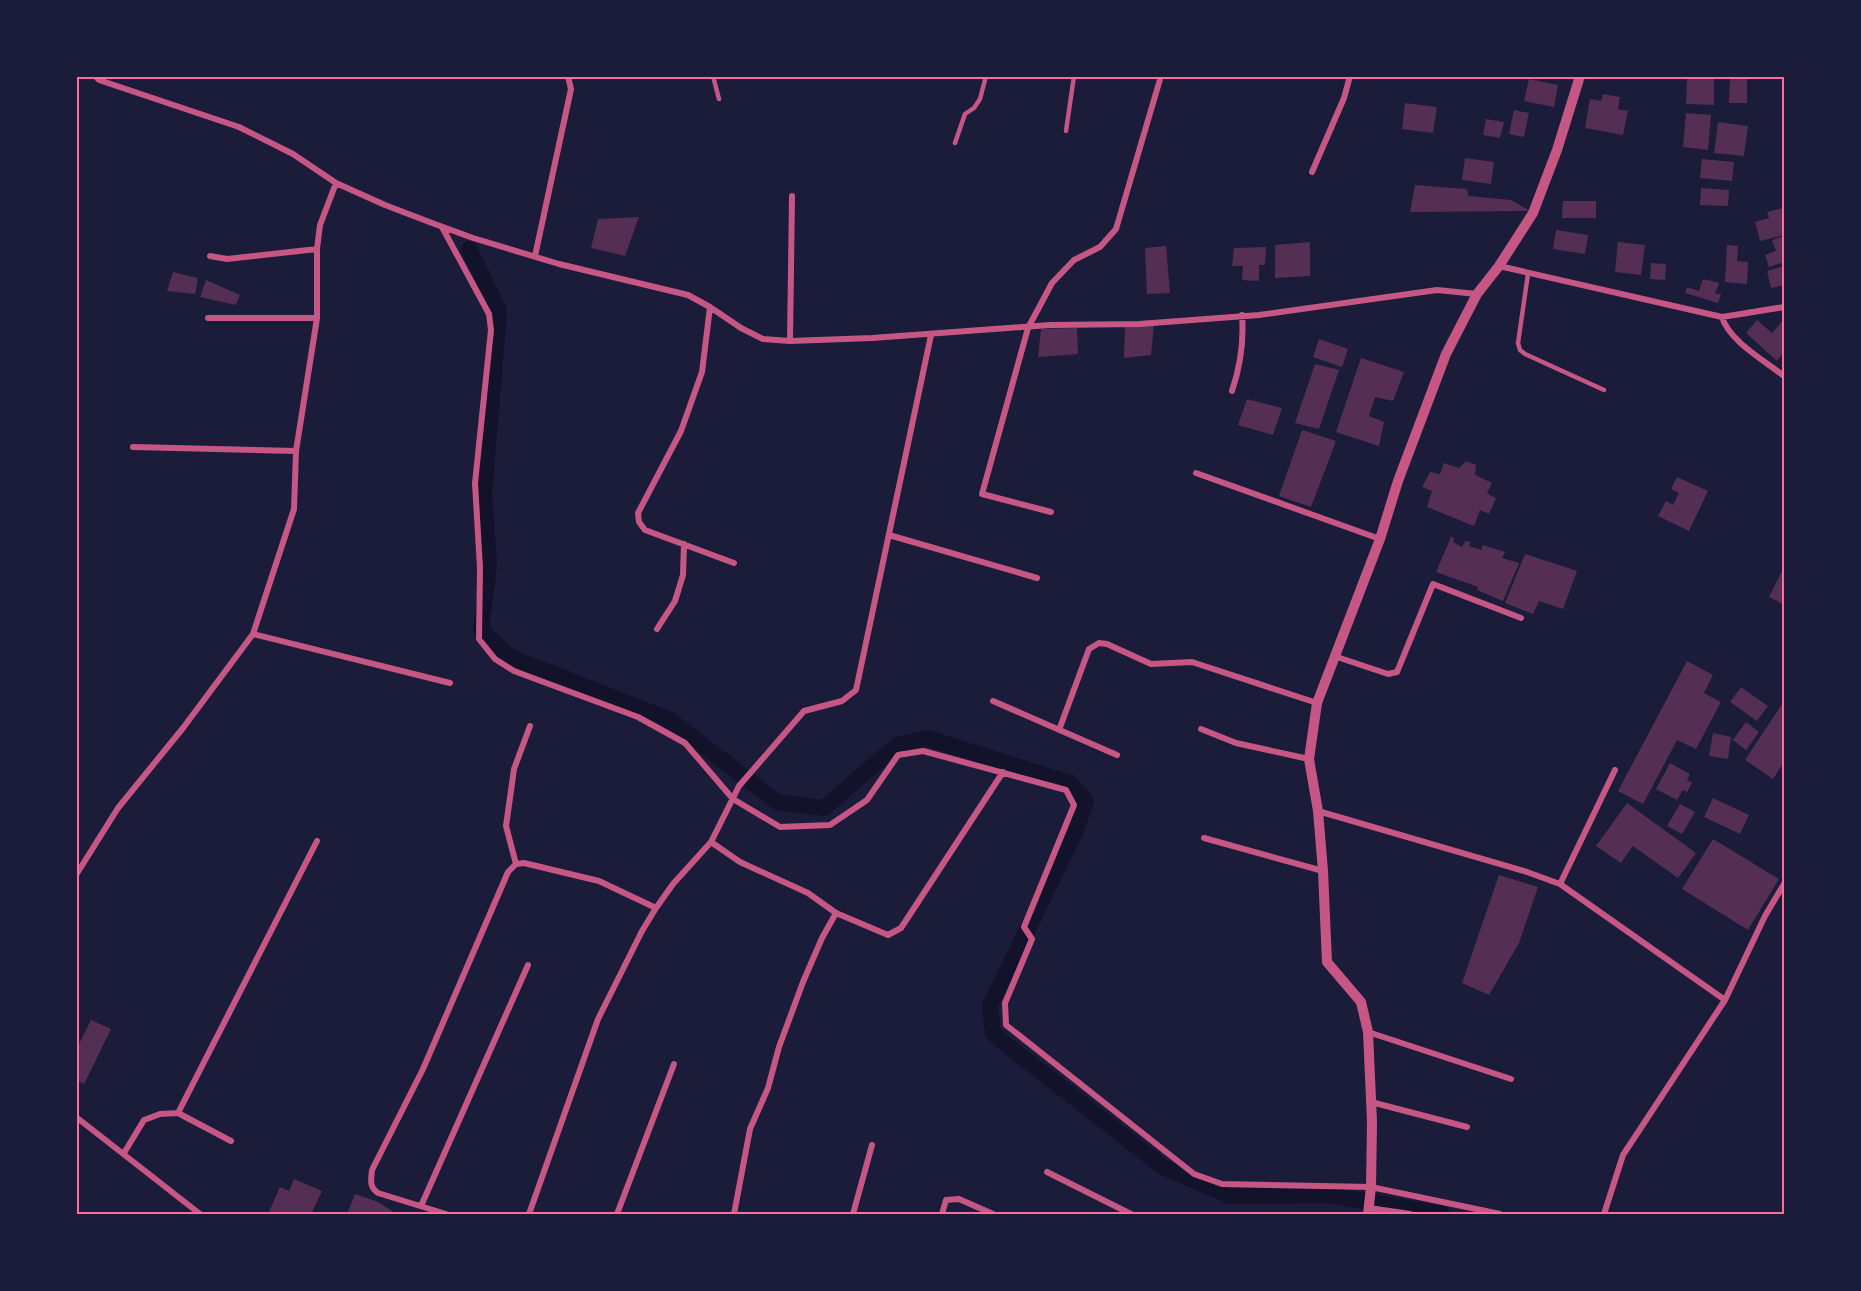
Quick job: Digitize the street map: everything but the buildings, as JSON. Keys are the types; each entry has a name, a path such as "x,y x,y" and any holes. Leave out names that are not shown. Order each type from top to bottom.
{"street":[{"path":"95,76 99,80 239,128 293,154 336,183 385,205 474,238 559,264 688,295 741,328 764,339 790,341 932,335 1050,325 1139,324 1258,315 1437,290 1477,294"},
{"path":"535,256 571,89 567,76"},
{"path":"1051,512 982,494 1028,328 1052,283 1074,260 1100,247 1116,230 1161,76"},
{"path":"1312,172 1344,99 1350,76"},
{"path":"1369,1202 1371,1102 1368,1032 1361,1002 1327,962 1318,811 1309,759 1317,703 1380,539 1398,481 1446,354 1477,294 1499,266 1533,213 1557,150 1580,76"},
{"path":"76,875 118,808 183,728 253,634 294,509 296,451 317,318 317,249 320,225 336,183"},
{"path":"790,341 792,196"},
{"path":"442,227 489,314 491,330 475,483 480,568 479,639 495,659 514,671 638,717 685,743 733,799 780,827 830,825 867,800 898,756 923,751 1066,790 1074,805 1024,927 1032,939 1005,1003 1006,1025 1194,1174 1222,1184 1500,1215"},
{"path":"210,256 227,259 317,249"},
{"path":"1499,266 1722,317 1785,307"},
{"path":"710,307 702,372 681,431 638,513 639,522 645,530 734,563"},
{"path":"1232,391 1242,345 1242,315"},
{"path":"1722,317 1724,325 1742,344 1785,376"},
{"path":"208,318 317,318"},
{"path":"529,1215 598,1019 656,908 673,884 711,842 739,786 804,711 842,701 856,690 932,335"},
{"path":"133,447 296,451"},
{"path":"1196,473 1380,539"},
{"path":"889,536 1037,578"},
{"path":"657,629 675,601 683,575 684,544"},
{"path":"1334,656 1388,674 1397,672 1433,584 1521,618"},
{"path":"253,634 450,683"},
{"path":"1059,730 1089,649 1099,643 1107,644 1151,664 1192,662 1317,703"},
{"path":"993,701 1117,755"},
{"path":"516,864 506,826 514,769 530,726"},
{"path":"1201,729 1236,743 1309,759"},
{"path":"1560,884 1615,770"},
{"path":"711,842 740,862 808,893 836,913 888,935 901,928 1003,772"},
{"path":"1318,811 1527,872 1560,884 1725,1000"},
{"path":"1204,838 1323,871"},
{"path":"178,1113 317,842"},
{"path":"446,1215 373,1190 370,1184 372,1170 423,1069 508,872 516,864 524,863 599,881 656,908"},
{"path":"1604,1215 1623,1155 1725,1000 1765,916 1785,884"},
{"path":"734,1215 750,1129 768,1089 779,1047 803,982 822,938 836,913"},
{"path":"421,1206 528,965"},
{"path":"1368,1032 1511,1079"},
{"path":"617,1215 674,1064"},
{"path":"1371,1102 1467,1127"},
{"path":"124,1153 144,1120 160,1114 178,1113 231,1141"},
{"path":"76,1117 200,1215"},
{"path":"854,1215 872,1145"},
{"path":"1047,1172 1131,1215"},
{"path":"942,1215 946,1200 958,1199 993,1215"},
{"path":"1369,1202 1410,1215"}],"lane":[{"path":"713,76 719,99"},
{"path":"955,142 965,114 974,108 980,99 986,76"},
{"path":"1066,131 1074,76"},
{"path":"1528,274 1518,343 1520,350 1524,354 1604,390"}],"waterway":[{"path":"469,249 499,311 484,494 489,565 481,630 510,657 670,720 777,802 824,808 897,745 927,738 1070,783 1086,801 1075,833 990,1005 993,1034 1163,1167 1230,1196 1328,1195 1442,1214"}]}
